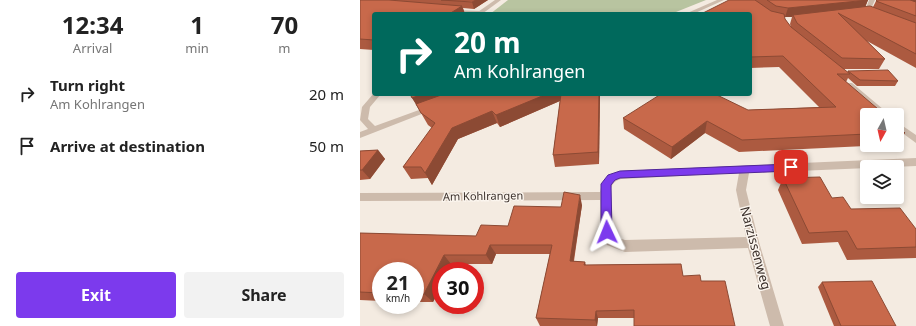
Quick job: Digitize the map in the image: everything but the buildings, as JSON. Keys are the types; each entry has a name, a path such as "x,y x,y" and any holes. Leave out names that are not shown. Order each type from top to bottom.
{"street":[{"path":"480,12 498,0"},
{"path":"693,12 721,0"},
{"path":"867,12 872,0"},
{"path":"449,10 469,12"},
{"path":"851,14 867,12 875,14"},
{"path":"846,82 878,108"},
{"path":"374,130 364,119 366,107 375,96"},
{"path":"361,134 445,104"},
{"path":"904,131 916,140"},
{"path":"753,242 625,246 611,241 607,232 606,184 611,178 620,175 916,162"},
{"name":"Narzissenweg","path":"745,169 741,190 753,242 778,326"},
{"name":"Am Kohlrangen","path":"360,197 606,196"}],"green space":[{"path":"508,0 706,0 676,12 493,12"}],"route":[{"path":"607,232 606,184 611,178 620,175 791,167"}]}
